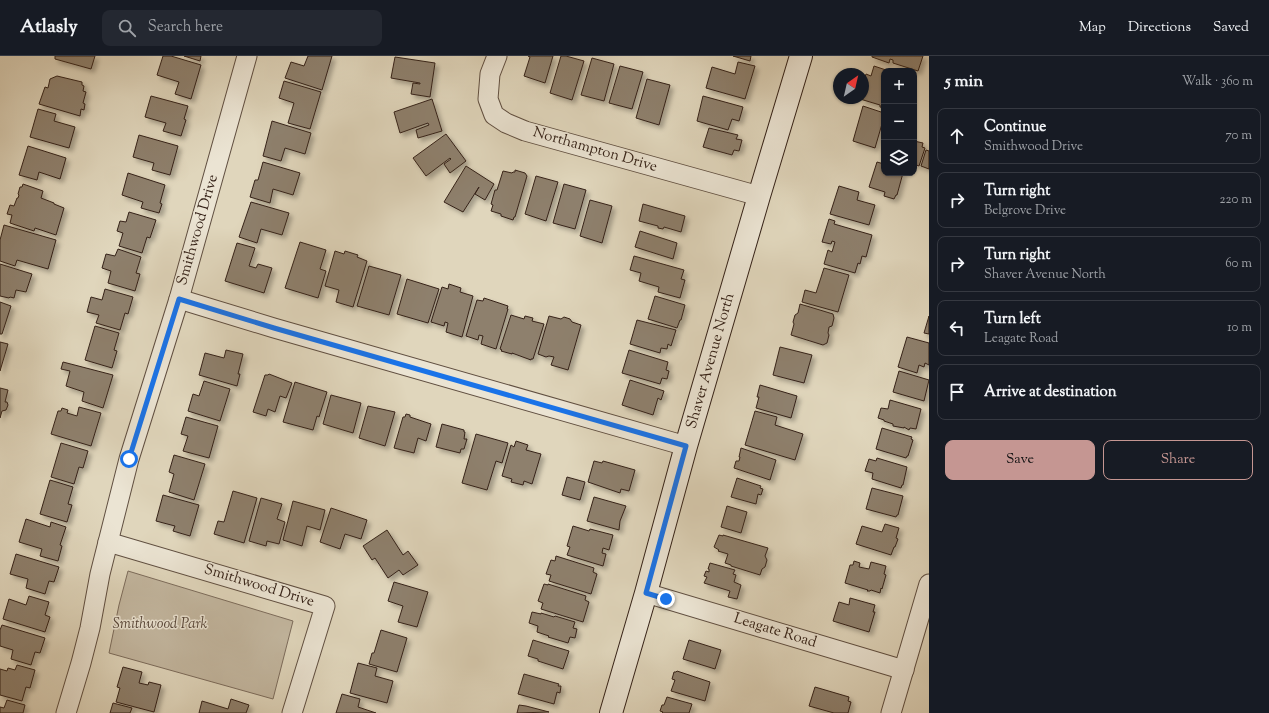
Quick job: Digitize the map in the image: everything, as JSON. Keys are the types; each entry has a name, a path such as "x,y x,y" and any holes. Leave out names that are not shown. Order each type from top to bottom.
{"street":[{"name":"Smithwood Drive","path":"66,713 90,628 100,574 129,459 179,299 247,56"},
{"name":"Northampton Drive","path":"497,56 490,74 488,99 494,115 506,124 525,131 759,196"},
{"name":"Shaver Avenue North","path":"611,713 646,593 686,446 801,56"},
{"path":"179,299 274,328 686,446"},
{"name":"Smithwood Drive","path":"108,542 325,606 292,713"},
{"path":"891,713 929,584"},
{"name":"Leagate Road","path":"646,593 904,670"}],"green space":[{"name":"Smithwood Park","path":"128,571 293,621 273,699 109,653"}],"building":[{"path":"55,56 95,56 91,69 55,59"},
{"path":"163,56 171,56 201,65 191,99 175,94 179,82 157,75"},
{"path":"184,56 201,56 200,61"},
{"path":"308,56 332,56 322,90 285,78 291,62 304,66"},
{"path":"528,56 553,56 545,83 524,76 530,57"},
{"path":"561,56 584,61 572,100 550,93"},
{"path":"733,56 751,56 750,61"},
{"path":"923,56 918,71 917,68 909,68 893,63 893,60 890,59 889,63 872,57"},
{"path":"395,57 435,63 430,97 411,94 413,83 420,83 391,78"},
{"path":"592,58 614,64 604,101 581,95"},
{"path":"738,62 755,66 745,99 706,88 712,67 735,74"},
{"path":"620,66 643,72 632,109 609,103"},
{"path":"874,66 881,68 881,107 880,105 869,102 869,75 871,76"},
{"path":"57,76 82,82 82,85 84,86 83,91 86,92 83,103 85,104 84,110 81,109 80,116 39,104 45,87 48,88 50,79"},
{"path":"647,79 670,85 659,125 636,118"},
{"path":"284,81 321,92 310,129 288,123 294,103 279,98"},
{"path":"151,96 188,106 184,119 186,120 181,136 163,131 166,123 145,117"},
{"path":"703,96 743,107 739,121 732,119 728,130 697,121"},
{"path":"432,99 442,131 418,138 416,130 429,125 428,123 400,133 394,112"},
{"path":"863,106 881,112 881,127 875,148 853,141"},
{"path":"38,109 56,114 54,121 75,127 69,148 30,137"},
{"path":"272,121 311,133 305,154 285,148 281,161 263,156"},
{"path":"709,128 738,135 736,139 742,140 739,151 734,150 732,155 703,147"},
{"path":"446,134 466,161 450,173 444,164 451,159 450,158 426,176 413,158"},
{"path":"139,135 178,146 170,175 152,170 154,163 133,157"},
{"path":"917,142 923,143 922,147 925,148 919,166 917,165"},
{"path":"28,146 66,158 60,179 39,172 37,180 19,175"},
{"path":"926,150 929,151 929,169 921,166"},
{"path":"263,162 300,173 293,195 273,189 270,203 250,197 255,180 258,180"},
{"path":"877,162 881,163 881,176 902,176 897,195 894,199 884,196 885,192 869,187"},
{"path":"466,166 494,184 485,200 475,194 479,187 463,212 444,202"},
{"path":"515,170 525,173 527,176 513,220 491,211 493,205 491,204 503,171 512,173 515,172"},
{"path":"128,173 165,185 159,213 141,208 143,202 122,195"},
{"path":"536,176 558,182 546,221 525,214"},
{"path":"23,184 43,191 41,198 64,208 56,235 35,228 34,231 10,223 12,215 7,214 10,205 14,206 19,195 20,187 22,187"},
{"path":"564,184 586,190 575,229 553,223"},
{"path":"839,186 859,192 857,200 875,205 869,225 830,214"},
{"path":"590,200 612,206 602,243 580,236"},
{"path":"251,202 289,213 282,235 261,229 257,243 239,237"},
{"path":"643,204 685,216 681,232 664,227 663,229 658,228 658,226 639,221"},
{"path":"129,212 156,220 150,238 147,237 142,253 119,246 123,233 117,231 120,221 126,222"},
{"path":"829,219 835,221 834,224 872,235 866,257 862,256 855,273 824,264 828,250 832,252 835,242 832,241 831,244 822,242"},
{"path":"4,225 56,240 48,269 17,260 15,266 0,261 0,240"},
{"path":"640,231 677,243 673,259 635,247"},
{"path":"300,242 326,250 320,269 326,271 318,298 285,288"},
{"path":"237,243 255,248 249,266 256,268 258,264 272,268 264,293 225,281"},
{"path":"118,249 141,257 136,273 140,274 135,291 108,283 111,271 102,268 106,254 115,256"},
{"path":"335,251 344,254 345,251 358,255 357,257 367,261 353,307 336,302 339,290 325,286"},
{"path":"634,256 684,270 681,279 685,280 680,298 658,292 659,287 639,281 641,273 630,270"},
{"path":"0,264 32,274 26,292 16,290 14,298 0,296"},
{"path":"369,266 401,275 389,315 357,306"},
{"path":"824,268 849,275 838,312 802,302 805,290 816,293"},
{"path":"407,279 439,289 428,323 397,314"},
{"path":"449,284 461,288 460,292 473,296 462,337 446,332 448,323 445,322 444,326 431,322 442,287 448,289"},
{"path":"105,289 133,297 128,314 125,313 120,330 96,323 99,315 87,312 91,297 102,300"},
{"path":"655,296 685,305 677,328 648,319"},
{"path":"484,298 508,306 496,349 481,344 483,336 479,335 478,340 466,336 477,300 483,301"},
{"path":"0,302 11,306 2,334 0,334"},
{"path":"800,304 833,314 834,318 832,326 829,327 827,343 823,345 791,335 795,315 798,313"},
{"path":"511,315 524,319 525,316 533,318 532,321 544,324 533,359 531,360 512,353 501,351 502,350 500,349"},
{"path":"549,316 561,319 564,317 581,325 568,370 551,365 554,357 546,357 538,354"},
{"path":"929,316 929,334 924,333"},
{"path":"637,320 676,330 671,346 668,344 667,349 661,348 660,353 630,344"},
{"path":"95,326 119,333 114,350 117,351 112,368 85,360"},
{"path":"907,337 929,343 929,365 925,363 924,367 919,365 917,373 898,367"},
{"path":"0,342 8,344 0,371"},
{"path":"780,347 812,355 804,383 773,375"},
{"path":"226,350 243,354 238,374 240,374 237,386 199,375 205,353 224,358"},
{"path":"629,350 668,362 666,370 669,371 667,379 662,378 660,384 622,373"},
{"path":"63,362 113,375 103,408 82,401 84,392 66,386 70,371 61,369"},
{"path":"899,371 929,380 924,401 893,392"},
{"path":"269,374 292,383 286,398 280,396 275,412 268,409 266,416 253,412 265,375"},
{"path":"630,380 664,391 661,400 658,398 653,415 622,405"},
{"path":"204,381 230,389 220,421 188,411 193,394 199,396"},
{"path":"295,382 327,392 313,430 283,422"},
{"path":"760,385 797,396 791,418 756,408"},
{"path":"0,388 8,390 5,402 7,402 8,405 6,410 2,411 0,418"},
{"path":"331,395 361,403 353,433 323,424"},
{"path":"890,400 921,409 916,429 910,428 909,430 904,427 893,426 893,424 878,418 881,408 888,409"},
{"path":"368,406 395,412 385,446 359,438"},
{"path":"79,407 101,413 91,446 51,434 58,411 61,411 62,408 68,410 67,413 77,416"},
{"path":"755,411 777,417 775,425 803,434 795,460 745,445"},
{"path":"406,414 410,415 410,417 431,424 426,441 418,438 414,453 394,448 403,417 405,417"},
{"path":"186,417 218,426 209,458 183,451 188,436 181,434"},
{"path":"442,424 464,430 464,439 467,439 464,449 461,449 460,453 436,447"},
{"path":"882,428 912,437 911,439 913,440 906,458 876,449"},
{"path":"476,434 508,443 502,463 496,461 487,490 462,483"},
{"path":"516,441 528,445 526,450 541,454 532,484 524,481 523,485 511,482 512,479 502,476 511,445 514,447"},
{"path":"61,443 88,451 83,468 79,467 74,484 51,477"},
{"path":"741,448 776,460 770,480 734,468 736,461 739,461"},
{"path":"174,455 205,464 194,500 169,492 174,474 169,472"},
{"path":"877,458 907,467 901,488 872,479 873,473 865,471 869,459 876,461"},
{"path":"594,461 602,463 603,461 635,470 629,491 621,489 620,493 588,482"},
{"path":"567,477 585,482 580,500 562,495"},
{"path":"737,478 761,486 760,488 763,489 761,495 758,494 756,504 731,497"},
{"path":"50,480 73,487 68,504 72,505 67,522 40,514"},
{"path":"872,488 903,496 898,515 896,517 866,509"},
{"path":"233,491 257,498 244,543 214,534 218,521 224,522"},
{"path":"163,495 199,505 190,536 173,531 175,526 156,521"},
{"path":"594,497 626,506 620,521 619,530 587,521"},
{"path":"261,498 282,504 277,519 285,522 279,544 267,541 266,546 249,541"},
{"path":"293,501 325,510 320,530 307,526 302,546 283,540"},
{"path":"727,506 747,512 741,533 721,527"},
{"path":"331,508 367,520 361,539 345,534 340,549 320,542"},
{"path":"26,519 50,527 51,522 66,527 60,545 62,546 58,561 40,556 42,549 19,542"},
{"path":"885,524 899,528 896,538 898,539 891,555 856,544 862,526 882,532"},
{"path":"573,526 589,531 590,529 613,535 609,550 603,548 602,553 606,554 603,566 567,555 570,547 567,546"},
{"path":"387,530 403,555 408,551 418,565 403,575 399,570 388,578 375,558 372,560 363,546"},
{"path":"719,535 768,548 765,556 767,560 765,567 762,569 760,575 725,563 728,554 718,551 719,550 714,547"},
{"path":"16,554 59,567 54,582 49,581 45,594 26,588 28,579 10,574"},
{"path":"556,556 594,568 593,572 597,574 591,594 549,581 551,575 546,574 551,560 555,561"},
{"path":"854,561 860,563 859,567 869,569 871,562 886,566 884,574 886,575 880,593 871,590 867,591 868,590 845,583 850,565 853,565"},
{"path":"710,563 735,570 733,574 736,575 734,582 741,585 737,599 728,597 730,591 704,583 707,577 704,576 706,571 709,572 708,569"},
{"path":"394,582 428,592 417,627 398,622 403,606 388,601"},
{"path":"544,584 586,596 585,600 589,602 583,622 541,609 543,603 538,601"},
{"path":"29,596 49,602 45,615 50,617 45,632 3,619 9,599 26,605"},
{"path":"850,598 875,605 873,612 875,612 869,632 833,621 839,602 849,605"},
{"path":"532,612 555,616 575,622 573,628 577,629 575,638 570,637 568,643 537,632 538,626 529,623"},
{"path":"2,625 45,638 40,653 35,652 31,665 11,659 13,650 0,646 0,630"},
{"path":"381,630 407,638 397,672 369,664"},
{"path":"533,640 569,651 563,669 538,661 538,659 528,656"},
{"path":"689,640 721,650 715,669 683,659"},
{"path":"358,663 377,668 375,676 393,681 387,703 350,693"},
{"path":"17,665 35,670 30,688 26,687 22,701 0,695 0,669 7,671 8,668 15,670"},
{"path":"123,667 142,672 139,683 148,685 149,682 161,685 154,712 116,702 120,688 117,687"},
{"path":"677,671 710,682 705,701 671,691 675,680 672,679 674,672"},
{"path":"524,674 559,684 558,686 561,686 560,693 557,692 554,704 518,694"},
{"path":"815,687 849,697 848,701 851,702 848,713 834,713 809,706"},
{"path":"342,694 360,699 358,707 376,713 336,713"},
{"path":"667,697 692,704 689,713 662,713 663,712 660,711"},
{"path":"231,699 249,705 246,713 199,713 202,701 228,709"},
{"path":"7,700 25,705 23,713 0,713 0,707 4,708"},
{"path":"113,703 132,708 130,713 110,713"},
{"path":"519,705 526,706 549,712 517,713"}],"route":[{"path":"129,459 179,299 274,328 686,446 646,593 666,599"}]}
